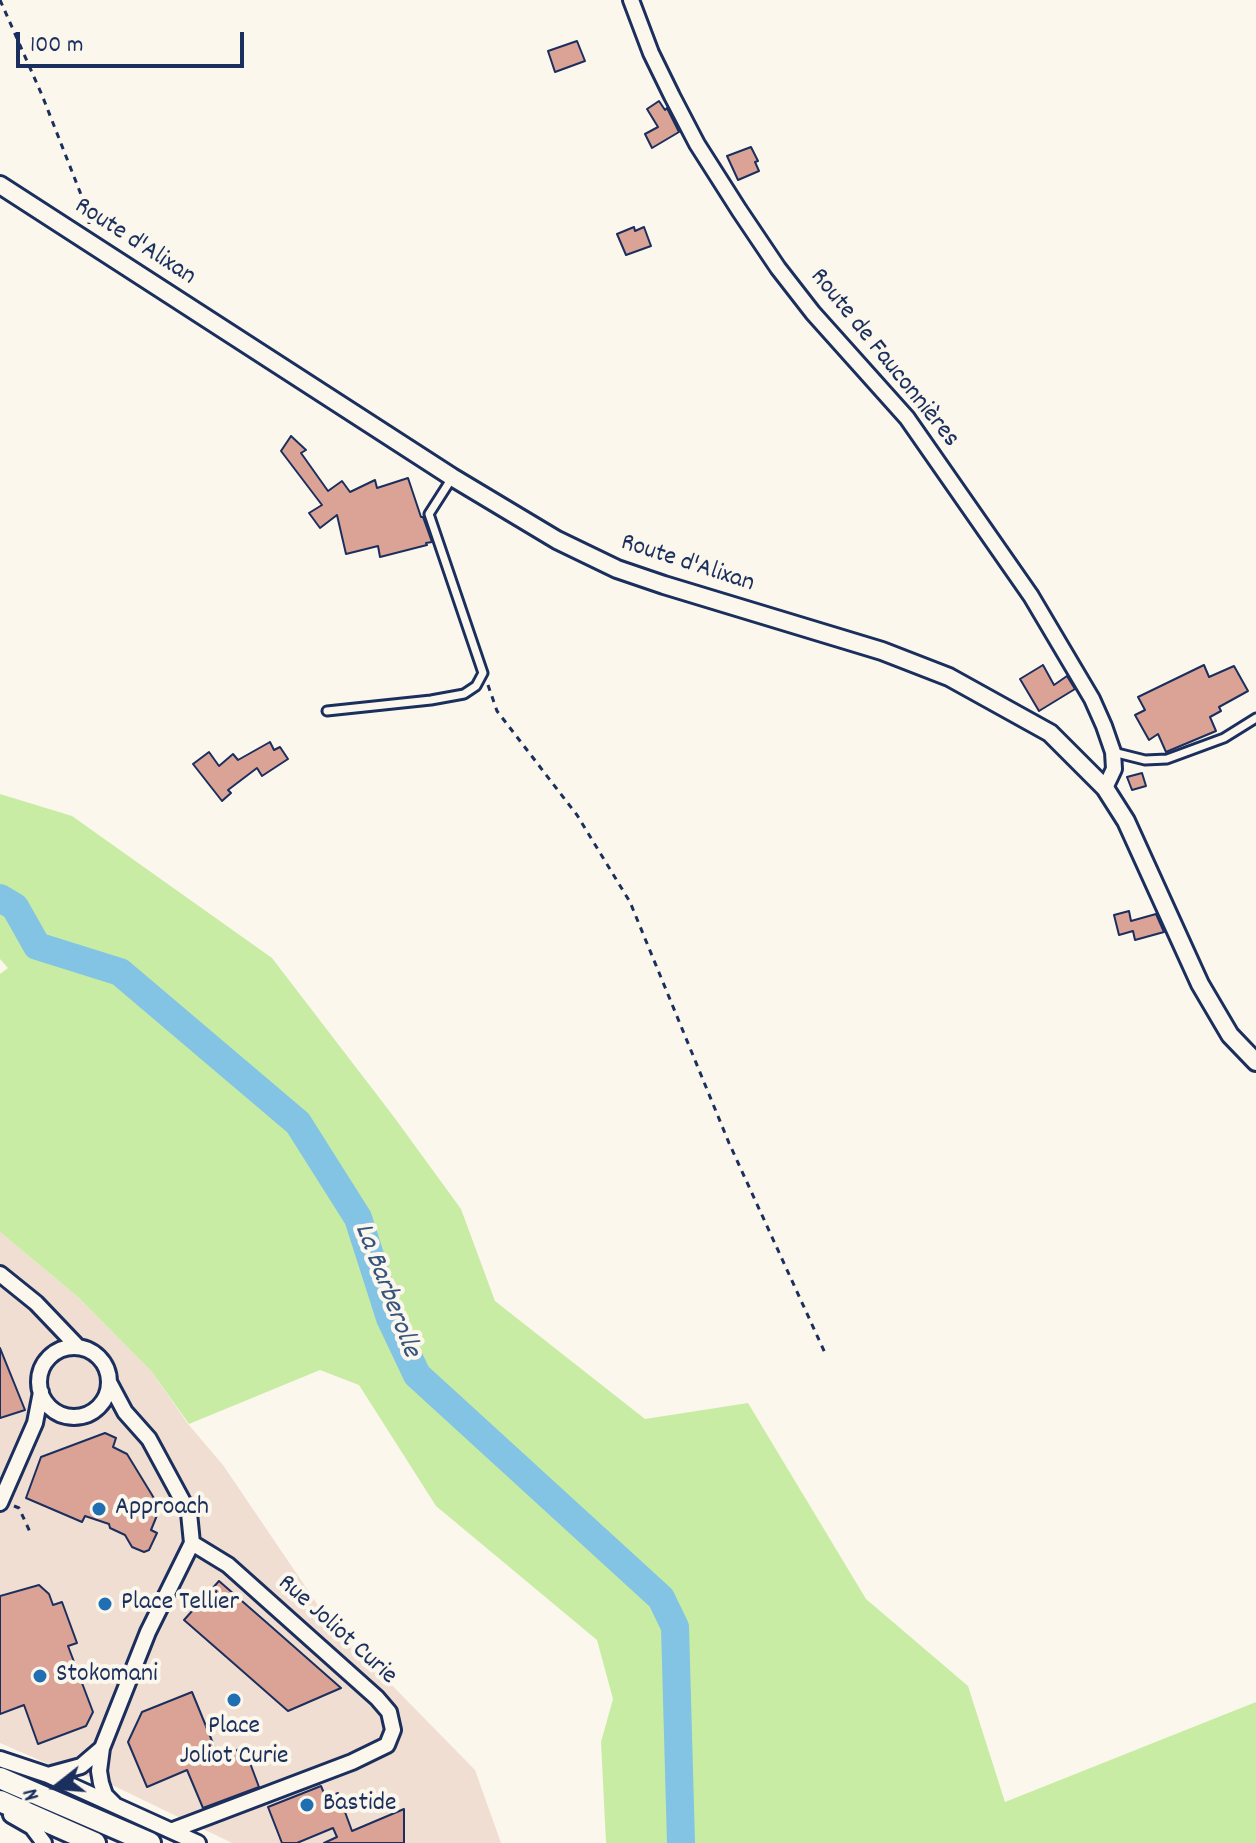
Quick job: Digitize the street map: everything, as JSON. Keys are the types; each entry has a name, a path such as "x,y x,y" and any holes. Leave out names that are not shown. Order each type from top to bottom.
{"main road":[{"path":"0,1778 150,1843"},
{"path":"0,1801 95,1843"}],"street":[{"name":"Route de Fauconnières","path":"631,0 651,53 678,108 739,210 813,313 907,418 1031,596 1092,699 1113,752"},
{"name":"Route d'Alixan","path":"0,185 452,477 557,540 617,569 882,651 949,677 1050,733 1105,788 1126,821 1200,984 1230,1035 1256,1062"},
{"path":"1105,788 1114,769 1113,752"},
{"path":"0,1274 56,1322 78,1347"},
{"path":"51,1355 56,1322"},
{"path":"65,1416 50,1407 41,1392 40,1372 44,1362 59,1349 78,1347 101,1359 125,1412 149,1439 189,1513 192,1543 148,1632 102,1748 101,1783 105,1795 114,1804"},
{"path":"35,1423 87,1414 106,1397 109,1382"},
{"path":"7,1505 35,1423 41,1392"},
{"path":"96,1409 125,1412"},
{"name":"Rue Joliot Curie","path":"173,1830 352,1762 387,1745 393,1730 389,1712 377,1698 228,1565 192,1543"},
{"path":"48,1775 81,1766 102,1748"},
{"path":"0,1759 48,1775 198,1843"},
{"path":"0,1809 32,1827 44,1843"}],"lane":[{"path":"327,711 464,694 476,686 483,673 429,514 452,477"},
{"path":"1113,752 1145,760 1167,759 1224,738 1256,718"}],"path":[{"path":"0,0 42,95 89,215 91,244"},
{"path":"483,673 497,711 577,815 630,902 729,1143 825,1353"},
{"path":"7,1505 19,1508 30,1532"}],"shaded area":[{"path":"0,1232 79,1298 152,1372 188,1424 223,1465 328,1620 475,1770 501,1843 232,1843 106,1782 46,1763 0,1743"}],"green space":[{"path":"0,794 72,816 272,958 461,1209 495,1301 645,1419 748,1403 866,1599 968,1686 1005,1802 1256,1702 1256,1843 606,1843 601,1742 613,1699 597,1640 436,1506 359,1385 320,1370 189,1424 152,1372 79,1298 0,1232 0,974 8,968 0,959"}],"building":[{"path":"577,41 585,61 555,72 548,51"},
{"path":"659,101 665,110 667,108 679,132 652,148 645,134 658,127 647,109"},
{"path":"751,147 759,171 738,180 727,156"},
{"path":"634,227 635,231 644,227 651,246 626,255 617,234"},
{"path":"291,436 306,450 301,453 328,491 342,481 350,492 375,480 377,488 408,478 432,542 380,557 378,546 346,554 337,515 320,528 309,513 322,505 281,451"},
{"path":"1043,665 1054,685 1067,676 1075,689 1039,711 1020,679"},
{"path":"1204,665 1209,677 1234,666 1248,691 1219,707 1221,711 1210,717 1216,731 1166,752 1158,734 1149,740 1135,715 1145,710 1138,697"},
{"path":"270,742 274,750 280,747 288,759 262,776 257,768 228,790 231,793 222,801 193,764 209,752 219,766 233,754 238,760"},
{"path":"1142,773 1146,786 1132,790 1127,777"},
{"path":"1129,911 1131,921 1156,914 1164,932 1135,940 1133,931 1119,935 1114,915"},
{"path":"0,1348 25,1410 0,1418"},
{"path":"105,1433 116,1438 113,1447 127,1454 160,1508 151,1530 157,1533 149,1550 144,1552 132,1547 125,1535 110,1528 109,1524 85,1516 82,1522 26,1498 41,1457"},
{"path":"219,1581 341,1688 288,1711 184,1620"},
{"name":"Stokomani","path":"39,1585 49,1594 53,1605 62,1602 77,1643 68,1646 93,1712 86,1726 38,1744 24,1705 0,1714 0,1596"},
{"path":"192,1692 219,1758 244,1747 259,1787 203,1808 187,1770 147,1787 128,1742 142,1712"},
{"path":"321,1786 326,1798 338,1793 352,1831 404,1809 404,1843 324,1843 337,1837 333,1828 297,1843 282,1843 268,1807"}],"waterway":[{"name":"La Barberolle","path":"0,898 15,907 37,946 120,972 298,1123 358,1218 390,1318 417,1375 661,1598 675,1627 681,1843"}],"place":[{"name":"Approach","path":"99,1509"},
{"name":"Place Tellier","path":"105,1604"},
{"name":"Stokomani","path":"40,1676"},
{"name":"Place Joliot Curie","path":"234,1700"},
{"name":"Bastide","path":"307,1805"}]}
